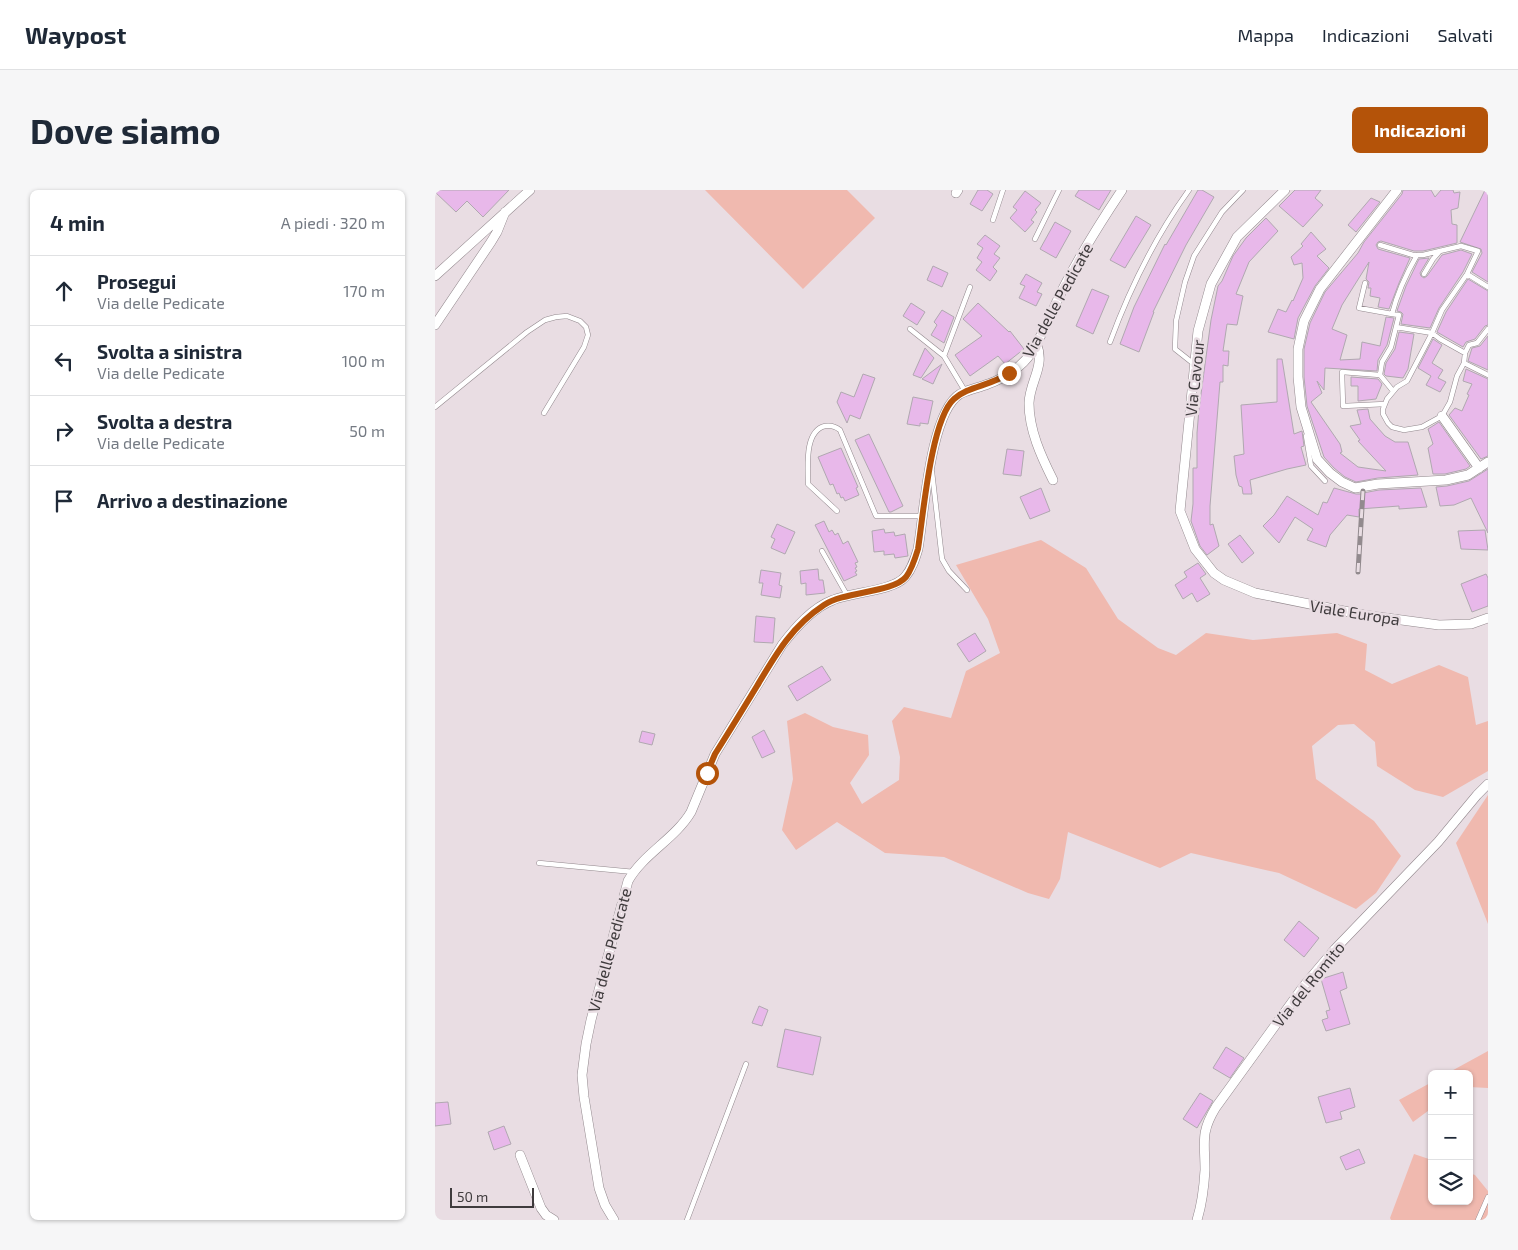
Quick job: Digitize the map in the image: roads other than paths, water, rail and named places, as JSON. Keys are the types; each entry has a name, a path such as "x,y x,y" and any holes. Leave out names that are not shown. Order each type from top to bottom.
{"street":[{"path":"435,276 530,190"},
{"name":"Via delle Pedicate","path":"614,1220 605,1205 599,1188 582,1075 591,1020 625,888 634,872 685,821 691,812 715,754 789,636 801,622 832,600 892,586 905,578 915,559 937,432 944,412 951,401 965,391 1005,376 1027,358 1092,236 1122,190"},
{"name":"Via Cavour","path":"1224,580 1210,569 1195,549 1180,511 1198,331 1211,284 1237,237 1285,190"},
{"path":"1397,190 1320,289 1304,321 1298,349 1301,407 1317,459 1330,473 1342,482 1355,488 1378,484 1446,480 1468,475 1488,462"},
{"path":"435,325 486,250 497,232 505,212"},
{"path":"1036,343 1040,352 1040,361 1031,388 1030,412 1038,447 1053,480"},
{"path":"1442,416 1479,468"},
{"name":"Viale Europa","path":"1224,580 1255,593 1364,615 1439,625 1471,624 1488,618"},
{"name":"Via del Romito","path":"1197,1220 1204,1185 1204,1137 1208,1122 1216,1107 1308,980 1352,931 1438,842 1488,784"},
{"path":"520,1155 541,1208 546,1215 554,1220"}],"lane":[{"path":"993,220 1003,190"},
{"path":"1035,238 1059,190"},
{"path":"1110,342 1123,305 1149,252 1189,190"},
{"path":"1194,364 1175,349 1176,321 1185,282 1194,256 1222,212 1243,190"},
{"path":"1380,245 1413,255 1423,256 1461,246 1478,251 1467,274 1441,310 1432,333 1407,381 1397,386 1385,404 1383,409 1385,419 1392,427 1404,430 1422,426 1442,416 1450,402 1469,344 1477,343 1488,329"},
{"path":"1424,274 1441,250"},
{"path":"1392,314 1396,299 1417,255"},
{"path":"1467,274 1488,287"},
{"path":"1365,283 1359,308 1399,315 1391,347 1382,362 1380,375"},
{"path":"944,356 970,287"},
{"path":"435,407 535,326 556,317 572,317 583,323 587,330 588,339 544,413"},
{"path":"1396,327 1432,333 1465,353"},
{"path":"910,330 944,356 965,391"},
{"path":"1464,363 1488,375"},
{"path":"1385,404 1343,406 1341,372 1380,375 1393,391"},
{"path":"1301,407 1311,466 1325,480"},
{"path":"837,511 808,484 810,441 817,430 827,425 836,427 839,430 876,516 923,516"},
{"path":"931,463 942,559 949,572 967,590"},
{"path":"822,551 847,595"},
{"path":"539,863 634,872"},
{"path":"687,1220 746,1064"},
{"path":"1478,1220 1488,1197"}],"railway":[{"path":"1358,572 1363,491"}]}
